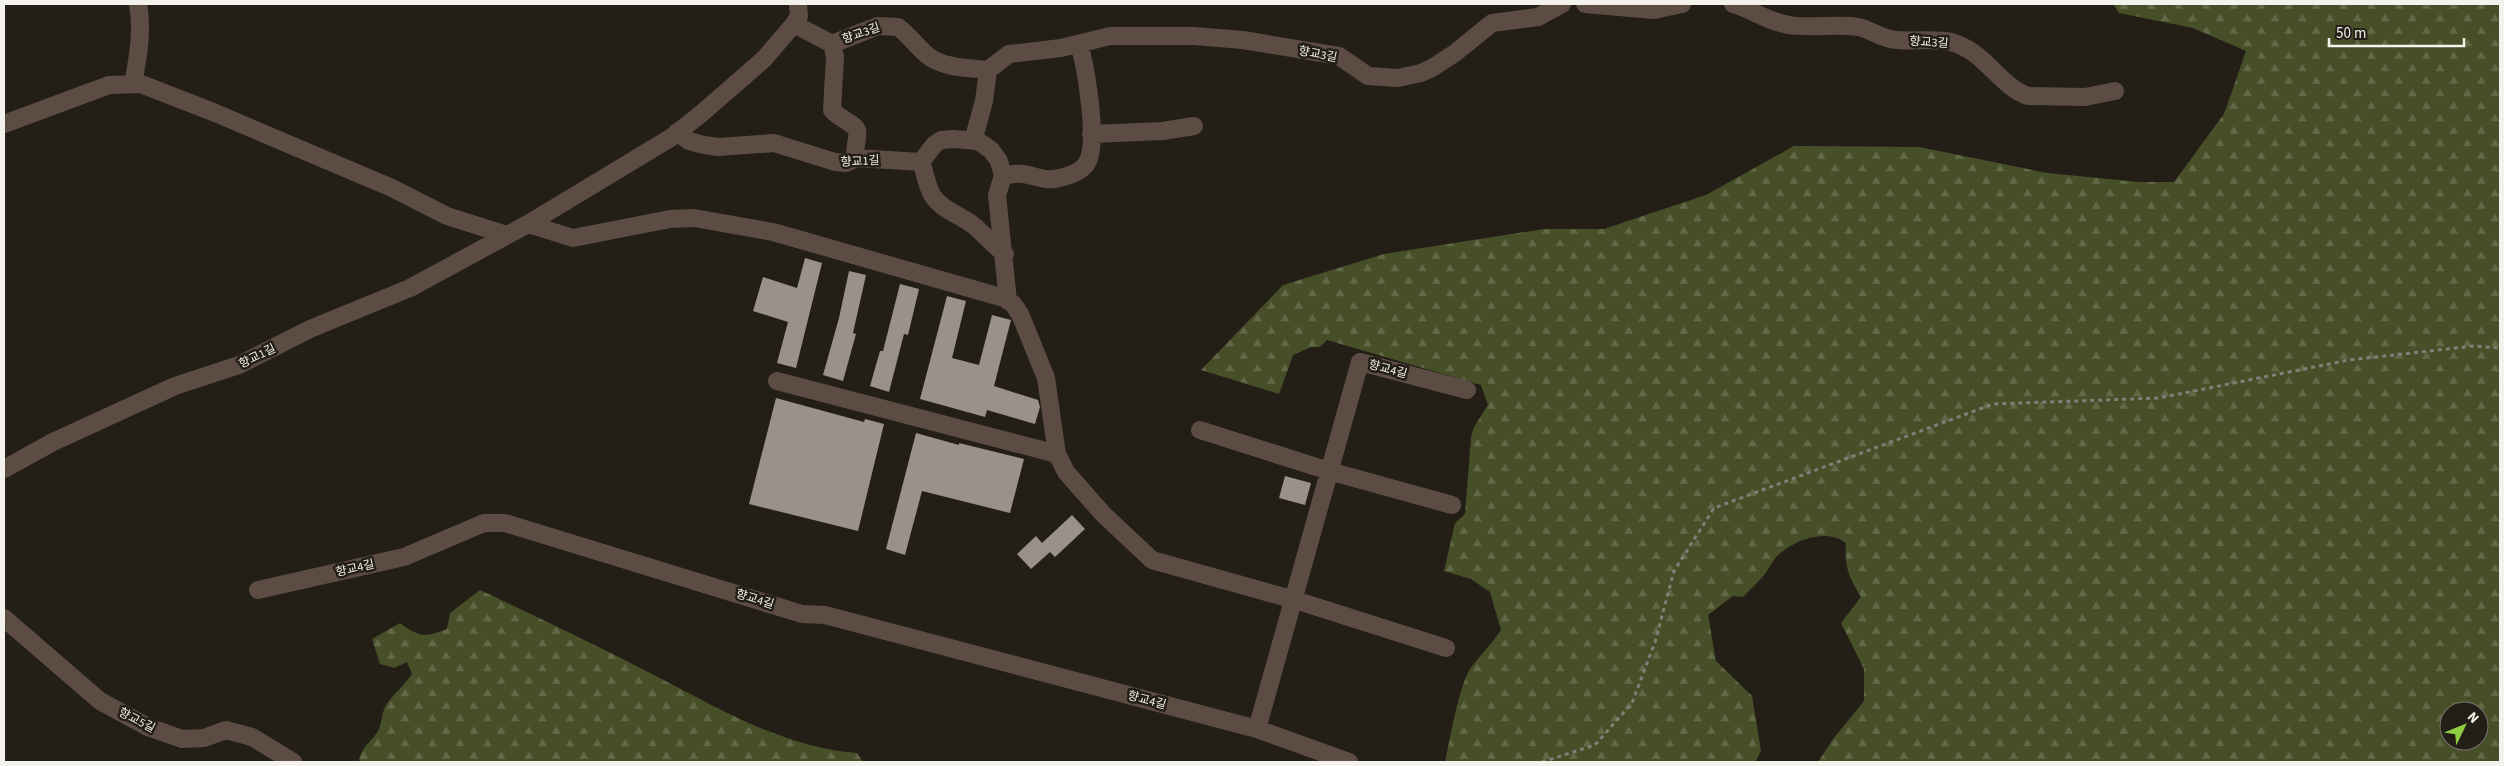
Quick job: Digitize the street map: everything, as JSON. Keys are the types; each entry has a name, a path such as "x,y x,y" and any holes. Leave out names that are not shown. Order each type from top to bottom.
{"street":[{"path":"133,84 140,44 141,20 138,4"},
{"name":"향교1길","path":"4,469 53,442 175,386 239,365 310,329 410,288 528,224 677,132 764,59 794,24 798,16 798,4"},
{"name":"향교3길","path":"832,44 888,24 898,26 927,55 939,62 959,67 988,70 1008,54 1079,44 1110,36 1194,36 1243,40 1339,56 1368,76 1398,78 1432,68 1455,53 1492,23 1538,17 1562,4"},
{"path":"1585,4 1654,10 1682,4"},
{"name":"향교3길","path":"1733,4 1775,22 1792,26 1859,26 1880,37 1898,40 1950,42 1968,50 1984,61 2019,93 2028,96 2042,98 2085,96 2115,91"},
{"name":"향교3길","path":"794,24 832,44 835,57 832,110 857,131 854,150 856,158"},
{"path":"1003,176 1022,174 1046,180 1059,178 1082,169 1088,161 1090,134 1089,86 1079,44"},
{"path":"973,141 984,101 988,70"},
{"path":"4,124 109,85 141,84 213,112 392,188 446,216 507,235"},
{"path":"1090,134 1163,131 1194,126"},
{"name":"향교1길","path":"677,132 689,141 718,148 774,143 835,162 846,163 856,158 921,162"},
{"path":"1005,254 988,241 972,224 946,210 931,194 921,162 934,145 941,140 978,141 991,150 999,161 1003,176 997,195 1005,254 1008,301"},
{"path":"528,224 573,238 670,219 694,218 773,232 1008,301 1020,314 1046,378 1057,454 1066,472 1103,514 1152,560 1295,600 1446,648"},
{"name":"향교4길","path":"1257,729 1295,600 1360,362 1467,390"},
{"path":"776,380 1057,454"},
{"path":"1200,430 1329,471 1452,505"},
{"name":"향교4길","path":"258,590 404,557 484,523 495,522 520,526 802,614 825,615 1257,729 1349,762"},
{"name":"향교5길","path":"4,618 100,701 148,727 182,739 204,738 226,730 252,738 293,762"}],"path":[{"path":"1542,762 1595,745 1632,702 1655,642 1674,571 1714,508 1992,404 2159,398 2349,360 2474,346 2500,348"}],"green space":[{"path":"2113,4 2500,4 2500,762 1818,762 1833,739 1864,701 1864,669 1841,623 1861,597 1848,572 1846,543 1830,536 1821,536 1802,540 1785,549 1776,557 1765,574 1743,597 1733,596 1708,615 1716,661 1752,696 1761,751 1755,762 1445,762 1466,677 1470,669 1501,630 1490,592 1471,579 1444,571 1455,523 1465,514 1471,437 1474,427 1488,405 1481,385 1327,340 1320,347 1311,347 1293,355 1279,394 1201,370 1283,285 1384,254 1544,229 1604,229 1706,195 1794,146 1919,147 2047,173 2139,182 2174,182 2224,114 2246,51 2193,28 2119,13"},
{"path":"480,590 587,641 750,724 803,743 857,753 863,762 361,762 359,760 362,752 378,730 386,705 412,674 407,662 394,668 380,664 372,639 400,623 422,635 433,634 447,629 450,613"}],"building":[{"path":"805,258 822,263 796,368 777,363 788,322 753,311 763,277 797,288"},
{"path":"849,271 866,275 853,333 856,334 843,381 823,375 839,318"},
{"path":"900,284 919,289 908,335 904,334 889,392 870,386 880,351 883,351"},
{"path":"947,296 966,301 952,358 979,365 992,315 1011,320 994,386 1038,400 1040,407 1035,424 987,410 985,417 920,399"},
{"path":"776,398 864,422 865,419 884,424 858,531 749,504"},
{"path":"916,433 959,445 959,443 1024,459 1010,513 922,491 905,555 886,549"},
{"path":"1285,476 1311,483 1305,505 1279,498"},
{"path":"1072,515 1085,529 1055,557 1050,552 1031,569 1017,554 1036,536 1042,543"}]}
